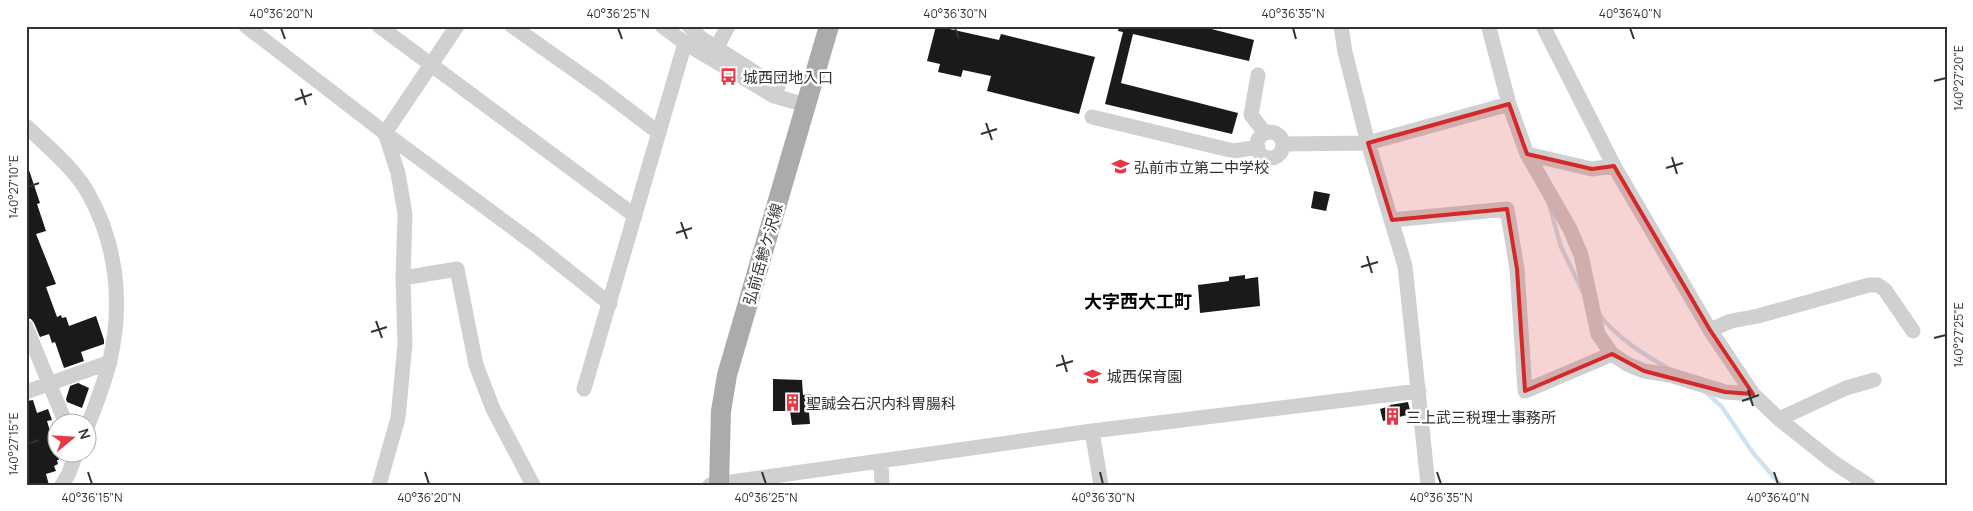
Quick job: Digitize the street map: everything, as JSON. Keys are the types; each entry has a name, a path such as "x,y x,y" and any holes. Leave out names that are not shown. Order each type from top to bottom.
{"main road":[{"name":"弘前岳鰺ケ沢線","path":"716,484 721,411 727,375 829,26"}],"street":[{"path":"246,26 385,133 536,245 610,304"},
{"path":"379,26 635,216"},
{"path":"385,133 430,63 457,26"},
{"path":"512,26 600,88 659,133"},
{"path":"662,26 685,43 774,96 806,106"},
{"path":"689,26 701,38 806,106"},
{"path":"717,47 728,26"},
{"path":"1341,26 1345,52 1368,142 1405,266 1428,485"},
{"path":"1543,26 1614,166 1710,330 1753,394 1779,419 1833,462 1868,485"},
{"path":"1489,28 1508,104 1527,154 1570,229 1582,254 1598,334 1612,354 1644,372 1670,375 1725,392 1753,394"},
{"path":"584,389 685,43"},
{"path":"1258,76 1251,115 1265,133 1277,134 1283,144 1281,152 1274,157 1266,157 1258,147 1259,139 1265,133"},
{"path":"1283,144 1368,142 1508,104"},
{"path":"1092,117 1234,151 1258,147"},
{"path":"26,126 61,159 88,192 109,242 117,287 116,329 110,362 92,414"},
{"path":"379,485 398,418 405,344 403,278 405,214 398,173 385,133"},
{"path":"1527,154 1592,169 1614,166"},
{"path":"1392,220 1507,209 1517,269 1524,391 1612,354"},
{"path":"403,278 457,269 476,366 493,409 533,485"},
{"path":"1710,330 1731,321 1758,316 1869,285 1878,285 1885,290 1913,331"},
{"path":"26,327 62,414"},
{"path":"26,392 110,362"},
{"path":"1779,419 1846,388 1874,380"},
{"path":"716,484 822,477 880,461 1092,431 1419,391"},
{"path":"1092,431 1100,485"},
{"path":"880,461 882,485"},
{"path":"62,485 72,464"}],"highlighted area":[{"path":"1509,104 1527,154 1592,169 1614,166 1710,330 1753,394 1725,392 1644,371 1612,354 1525,391 1517,269 1507,209 1392,220 1368,143"}],"building":[{"path":"936,26 999,40 1001,34 1095,57 1079,114 987,91 991,76 963,70 961,77 938,72 940,64 927,61"},
{"path":"1119,26 1200,26 1254,40 1249,61 1133,34 1121,83 1238,113 1232,134 1105,104 1123,32 1118,31"},
{"path":"28,167 40,203 37,204 46,231 36,234 56,284 46,287 57,317 61,315 62,318 66,317 69,326 96,316 104,340 104,344 81,352 84,361 64,368 55,342 52,343 49,334 40,337 34,323 31,319 26,318 26,168"},
{"path":"1314,191 1330,194 1326,211 1311,208"},
{"path":"1245,275 1245,279 1258,277 1260,306 1200,313 1198,285 1229,281 1229,277"},
{"name":"聖誠会石沢内科胃腸科","path":"773,379 802,380 803,395 811,394 812,411 809,412 810,424 792,425 790,411 773,411"},
{"path":"78,383 89,388 82,408 67,402 66,399 70,386"},
{"path":"33,400 37,413 48,409 50,414 48,414 47,421 48,464 58,464 54,466 56,471 46,474 49,485 26,485 26,401"},
{"name":"三上武三税理士事務所","path":"1408,402 1411,414 1383,421 1380,409"}],"waterway":[{"path":"1549,204 1561,247 1583,292"},
{"path":"1599,314 1622,338 1669,369"},
{"path":"1707,393 1722,407 1753,453 1781,485"}],"place":[{"name":"城西団地入口","path":"729,77"},
{"name":"弘前市立第二中学校","path":"1120,167"},
{"name":"城西保育園","path":"1093,376"},
{"name":"聖誠会石沢内科胃腸科","path":"792,403"},
{"name":"三上武三税理士事務所","path":"1392,417"}],"district":[{"name":"大字西大工町","path":"1138,301"}]}
